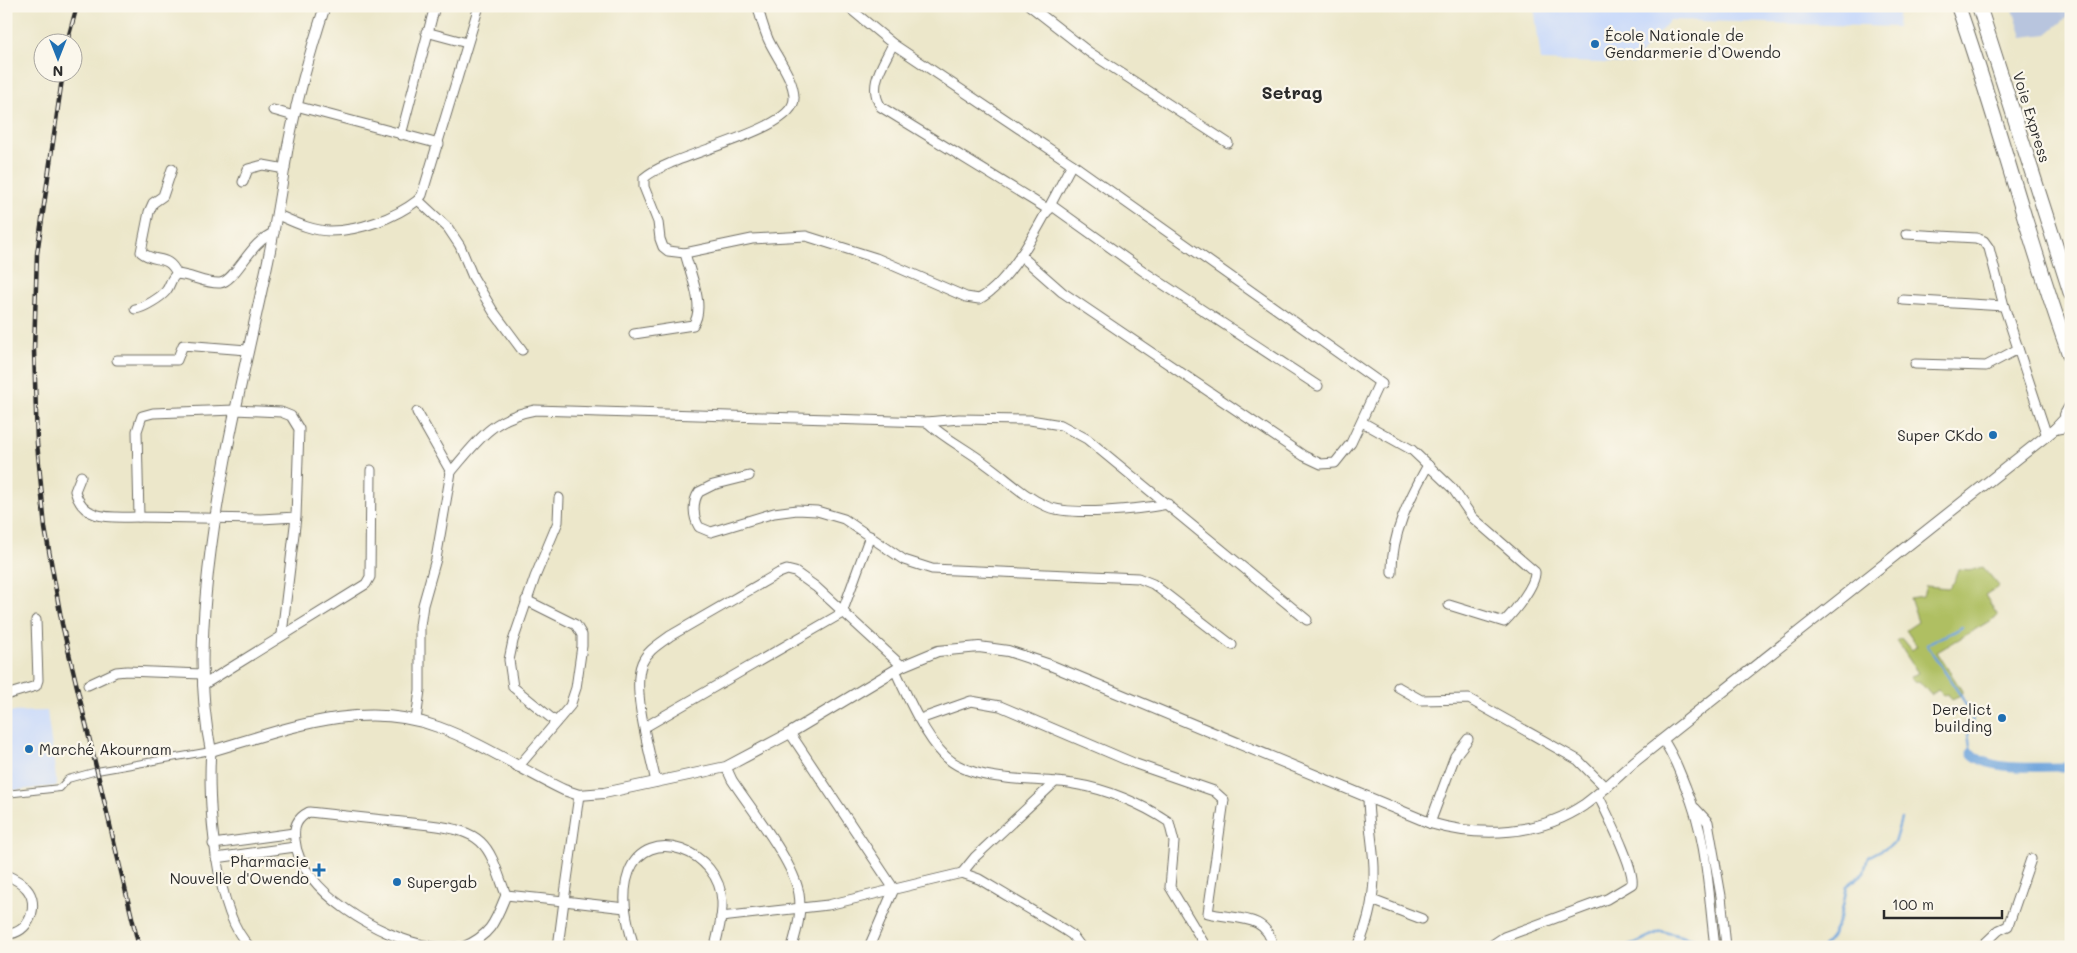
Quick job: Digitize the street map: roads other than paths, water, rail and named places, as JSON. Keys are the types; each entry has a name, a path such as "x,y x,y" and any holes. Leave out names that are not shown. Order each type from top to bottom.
{"highway":[{"path":"1958,6 1982,76 2051,306 2071,359"},
{"name":"Voie Express","path":"1979,6 2071,294"}],"street":[{"path":"250,947 243,940 230,913 213,844 211,751 205,723 203,679 204,620 214,518 235,410 278,215 295,111 325,6"},
{"path":"401,135 426,32 435,6"},
{"path":"278,215 312,228 329,231 343,230 380,220 418,200 422,195 439,144 467,42 479,6"},
{"path":"758,6 768,39 791,85 794,97 793,107 786,115 757,130 661,167 644,178 644,187 658,222 663,246 668,250 685,253 752,239 806,236 876,258 974,299 979,299 993,289 1020,255 1050,207 1072,164"},
{"path":"847,6 893,44 1072,164 1381,383 1351,443 1335,463 1327,465 1314,462 1062,292 1020,255"},
{"path":"1030,6 1089,52 1228,143"},
{"path":"426,32 467,42"},
{"path":"893,44 874,86 876,98 881,107 1050,207 1146,273 1318,386"},
{"path":"273,110 295,111 439,144"},
{"path":"242,182 248,169 255,165 285,169"},
{"path":"172,169 163,196 153,203 149,212 141,252 145,256 165,260 174,266 177,274"},
{"path":"418,200 448,228 460,246 472,277 492,311 522,350"},
{"path":"135,309 143,308 166,292 173,276 177,274 214,282 224,282 232,276 264,236 274,233"},
{"path":"1906,234 1976,238 1984,241 1989,248 2004,306 2018,349 2051,433"},
{"path":"634,334 692,325 697,319 698,307 685,253"},
{"path":"1903,300 2004,306"},
{"path":"117,360 177,360 183,345 247,350"},
{"path":"1915,364 1986,366 2018,349"},
{"path":"139,517 137,431 142,416 153,413 235,410 281,412 291,416 299,430 296,517 282,634"},
{"path":"416,720 420,690 420,626 423,605 436,558 451,472 469,451 501,420 514,414 535,410 927,422 958,419 1050,422 1061,425 1087,439 1307,620"},
{"path":"417,412 451,472"},
{"path":"6,794 60,788 68,780 97,771 211,751 314,720 363,715 416,720 438,726 564,790 579,795 604,793 726,767 790,733 898,668 951,648 979,646 1008,651 1090,681 1430,823 1476,832 1517,830 1550,822 1569,814 1602,792 1663,740 2051,433 2070,415"},
{"path":"927,422 937,431 986,464 1021,492 1052,508 1070,511 1150,507 1168,504"},
{"path":"1362,422 1412,450 1452,489 1473,518 1535,572 1535,579 1531,587 1504,622 1449,605"},
{"path":"1392,573 1394,541 1428,465"},
{"path":"88,685 116,672 127,671 203,679 366,584 370,577 371,470"},
{"path":"81,476 75,490 80,503 89,512 106,517 296,517"},
{"path":"748,476 699,492 694,507 695,520 699,527 711,532 774,513 810,510 830,513 844,519 904,560 932,569 1144,580 1163,591 1232,645"},
{"path":"556,722 519,694 513,687 509,660 526,600 558,522 559,498"},
{"path":"645,727 844,611 870,536"},
{"path":"656,782 640,711 638,679 642,662 647,654 670,636 724,604 787,570 795,572 844,611 898,668 920,719 944,755 955,764 1008,780 1055,782 1090,788 1143,806 1169,822 1174,842 1170,887 1206,947"},
{"path":"518,767 570,706 576,688 582,635 576,625 569,620 526,600"},
{"path":"6,695 36,686 38,680 36,620"},
{"path":"1398,687 1422,700 1469,699 1578,760 1602,792 1628,862 1633,878 1632,884 1607,898 1504,937 1489,947"},
{"path":"920,719 960,703 971,701 985,702 1042,722 1136,764 1214,791 1224,800 1208,912 1256,921 1269,930 1274,947"},
{"path":"790,733 894,889"},
{"path":"1430,823 1455,756 1468,739"},
{"path":"1663,740 1672,753 1695,808 1702,835 1715,944"},
{"path":"726,767 732,780 789,864 796,880 800,909 792,947"},
{"path":"962,873 975,857 1016,821 1055,782"},
{"path":"558,947 579,795"},
{"path":"1358,947 1366,926 1372,900 1374,868 1368,797"},
{"path":"1695,808 1708,822 1726,943"},
{"path":"456,947 428,946 382,930 337,904 308,875 299,861 294,833 298,819 309,812 448,827 473,835 482,842 494,860 506,895 495,924 487,933 463,947"},
{"path":"213,844 294,833"},
{"path":"216,858 295,847"},
{"path":"634,947 625,908 629,870 638,858 650,850 664,847 679,848 693,853 713,872 722,901 722,916 715,947"},
{"path":"1981,947 1999,930 2008,926 2031,859"},
{"path":"722,916 800,909 962,873 980,879 1063,929 1072,935 1082,947"},
{"path":"6,876 27,888 34,902 30,919 22,929 6,934"},
{"path":"869,947 894,889"},
{"path":"506,895 625,908"},
{"path":"1372,900 1422,919"}],"waterway":[{"path":"1962,627 1927,645 1961,696 1971,715 1973,722 1968,734 1971,753"},
{"path":"1971,753 1979,759 2004,766 2071,767"},
{"path":"1823,947 1831,937 1841,916 1847,886 1864,873 1868,857 1894,843 1901,819"},
{"path":"1627,947 1661,931 1712,944"},
{"path":"1718,944 1738,947"}],"railway":[{"path":"70,32 77,6"},
{"path":"62,82 37,254 34,350 37,443 45,528 62,624 139,947"}],"place":[{"name":"École Nationale de Gendarmerie d’Owendo","path":"1595,44"},
{"name":"Super CKdo","path":"1993,435"},
{"name":"Derelict building","path":"2002,718"},
{"name":"Marché Akournam","path":"29,749"},
{"name":"Pharmacie Nouvelle d'Owendo","path":"319,870"},
{"name":"Supergab","path":"397,882"}],"district":[{"name":"Setrag","path":"1292,92"}]}
